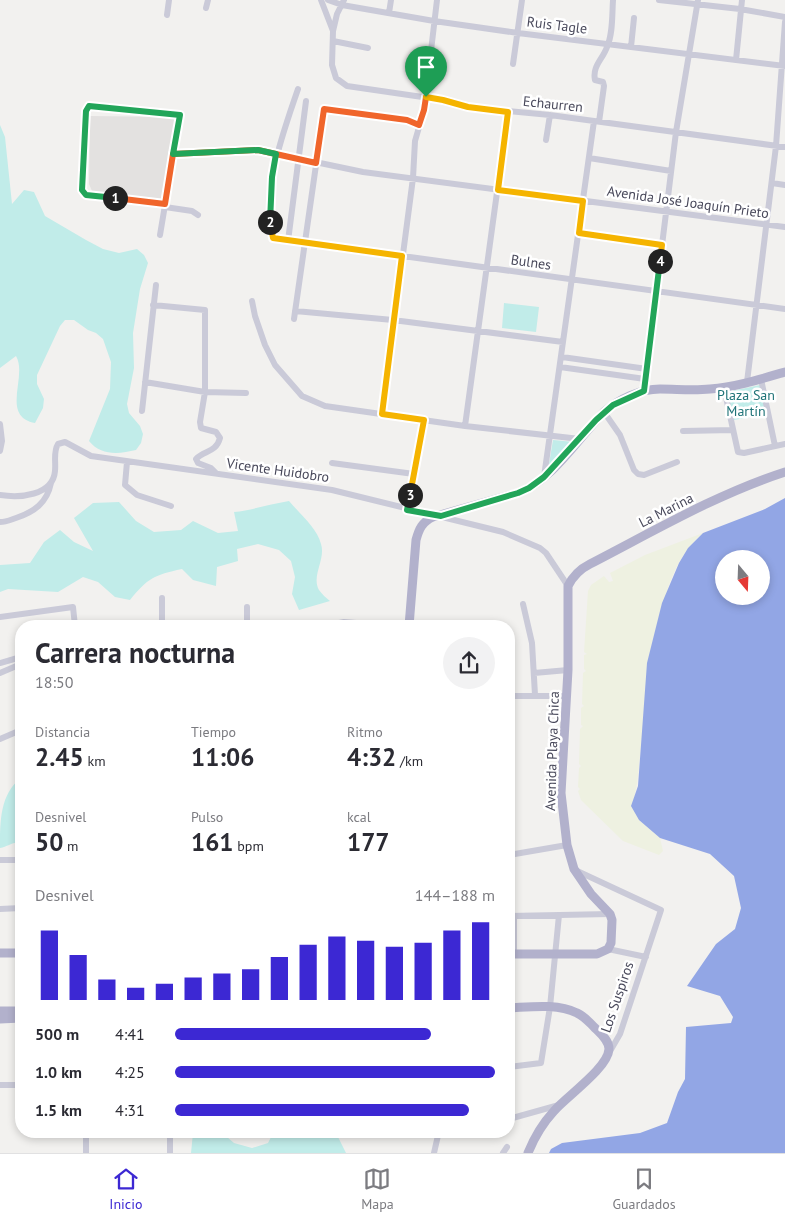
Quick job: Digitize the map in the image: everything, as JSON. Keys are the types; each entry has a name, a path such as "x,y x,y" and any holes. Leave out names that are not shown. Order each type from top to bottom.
{"main road":[{"path":"409,620 412,569 416,540 419,528 429,519 524,491 544,477 604,412 621,400 644,391 660,389 697,390 724,388 785,372"},
{"name":"La Marina","path":"568,586 576,574 590,564 720,498 785,472"},
{"name":"Avenida Playa Chica","path":"568,586 568,670 561,793 567,845 574,869 591,894 610,914"},
{"path":"515,954 597,954 608,949 612,936 610,914"},
{"path":"0,953 15,953"},
{"path":"515,1008 550,1007 578,1013 608,1042 609,1050 607,1056"},
{"path":"0,1011 15,1011"},
{"path":"0,1019 15,1018"},
{"name":"Los Suspiros","path":"528,1153 540,1128 559,1105 595,1073 607,1056"}],"street":[{"path":"166,16 169,0"},
{"path":"206,8 208,0"},
{"path":"321,0 333,31"},
{"name":"Ruis Tagle","path":"328,0 434,21 783,66"},
{"path":"389,13 391,0"},
{"path":"382,414 413,178 416,141 426,97 437,0"},
{"path":"514,64 522,0"},
{"path":"544,477 589,158 604,86 602,81 595,80 594,72 609,43 613,0"},
{"path":"659,0 697,2 785,17"},
{"path":"736,60 742,0"},
{"path":"343,2 337,14 333,41 368,48"},
{"path":"644,391 676,132 697,2"},
{"path":"631,46 634,18"},
{"path":"747,382 776,146 785,22"},
{"name":"Echaurren","path":"333,41 332,65 336,78 347,86 426,97 468,107 676,132 785,148"},
{"path":"276,154 298,89"},
{"path":"288,241 306,102"},
{"path":"160,235 165,205 173,154 180,115 89,106 86,111 82,190 86,195 165,205 198,215"},
{"path":"294,319 324,109 407,120 419,125"},
{"path":"465,426 508,112"},
{"path":"546,140 550,116"},
{"name":"Avenida José Joaquín Prieto","path":"173,154 258,150 363,172 785,227"},
{"name":"Bulnes","path":"276,154 272,177 270,222 273,238 785,309"},
{"path":"589,158 671,171"},
{"path":"772,183 785,185"},
{"path":"579,233 662,245"},
{"path":"142,411 156,285"},
{"path":"252,301 254,316 275,365 302,396 325,406 465,426 580,439"},
{"path":"153,305 205,310 205,392 200,422 201,428 216,432 220,438 215,448 196,459 198,463 211,468 216,473"},
{"path":"295,311 393,320 563,342"},
{"path":"562,357 647,369"},
{"path":"560,367 645,379"},
{"path":"761,379 775,446"},
{"path":"145,382 205,392 246,393"},
{"path":"724,388 737,449 740,453 785,444"},
{"path":"604,412 620,435 634,470 638,474 644,475 677,462"},
{"path":"407,510 424,420"},
{"path":"0,424 2,436 0,451"},
{"path":"683,431 733,430"},
{"name":"Vicente Huidobro","path":"51,482 56,470 55,448 58,444 67,442 91,456 332,490 372,499 407,510 441,516 503,532 540,548 553,561 568,586"},
{"path":"127,462 125,485 137,495 171,506"},
{"path":"332,464 414,474"},
{"path":"0,495 20,497 30,495 51,482"},
{"path":"0,522 27,514 36,508 46,496 51,482"},
{"path":"162,598 162,620"},
{"path":"523,604 532,643 535,695"},
{"path":"0,617 73,607 74,620"},
{"path":"246,607 247,620"},
{"path":"0,663 15,659"},
{"path":"0,673 15,667"},
{"path":"534,673 568,670"},
{"path":"515,696 567,696"},
{"path":"0,738 15,732"},
{"path":"515,855 567,845"},
{"path":"0,860 15,860"},
{"name":"Los Suspiros","path":"574,869 661,910 620,1034 607,1056"},
{"path":"0,908 15,908"},
{"path":"515,916 610,914"},
{"path":"515,1066 541,1063 550,1007 559,915"},
{"path":"608,949 646,957"},
{"path":"0,1085 15,1085"},
{"path":"515,1117 559,1105"},
{"path":"86,1138 86,1153"},
{"path":"170,1138 170,1153"},
{"path":"434,1153 437,1138"}],"shaded area":[{"path":"90,116 175,117 161,199 92,191 89,184"}],"green space":[{"path":"0,125 5,137 12,204 24,190 34,192 45,216 103,249 119,253 137,249 144,255 148,263 140,289 133,333 134,368 127,404 129,413 140,426 143,434 141,443 136,450 111,453 99,449 89,441 110,389 111,362 103,339 96,333 74,320 65,320 60,326 37,375 37,384 44,399 43,408 35,423 25,419 19,412 17,394 19,364 16,356 0,368"},
{"path":"504,303 539,307 536,332 502,328"},
{"name":"Plaza San Martín","path":"760,385 766,414 734,420 727,392"},
{"path":"553,440 574,442 548,470"},
{"path":"289,501 319,538 322,556 317,573 317,585 319,590 330,601 299,610 292,594 295,577 291,561 279,550 258,544 237,549 238,561 217,567 216,586 193,580 182,569 152,578 130,600 115,597 98,582 83,577 58,592 8,589 0,592 0,565 30,563 44,542 60,530 74,542 93,551 74,518 93,503 119,502 136,521 154,532 181,530 193,521 218,533 238,531 234,512"},
{"path":"14,784 15,843 0,848 1,818 5,800"},
{"path":"192,1138 228,1138 234,1143 252,1148 268,1143 270,1138 338,1138 346,1153 191,1153"}],"sand":[{"path":"703,533 679,562 671,579 661,615 642,737 637,784 632,806 639,820 660,838 663,851 659,855 623,841 581,800 578,791 580,789 578,787 579,768 581,766 579,764 580,729 583,726 581,725 581,708 584,706 582,704 583,673 586,671 584,669 584,655 587,654 584,652 588,591 591,585 604,576 609,582 613,581 610,573 645,555"}],"water":[{"path":"785,498 785,1153 549,1153 551,1149 562,1143 640,1133 667,1123 678,1092 685,1079 686,1027 731,1023 733,1017 720,996 687,986 716,944 735,929 741,908 734,876 710,854 660,838 639,820 631,806 638,786 647,663 662,603 679,563 688,548 703,533 765,509"}],"route":[{"path":"426,97 419,125 407,120 324,109 316,163 298,158 258,150 173,154 165,204 86,195 82,190 86,111 89,106 180,115 173,154 216,152 258,150 276,154 272,177 270,222 273,238 402,256 382,414 424,420 407,510 441,516 529,488 540,481 596,420 613,405 629,396 644,391 662,245 579,233 583,201 498,190 508,112 468,107 455,102 426,97"}]}
